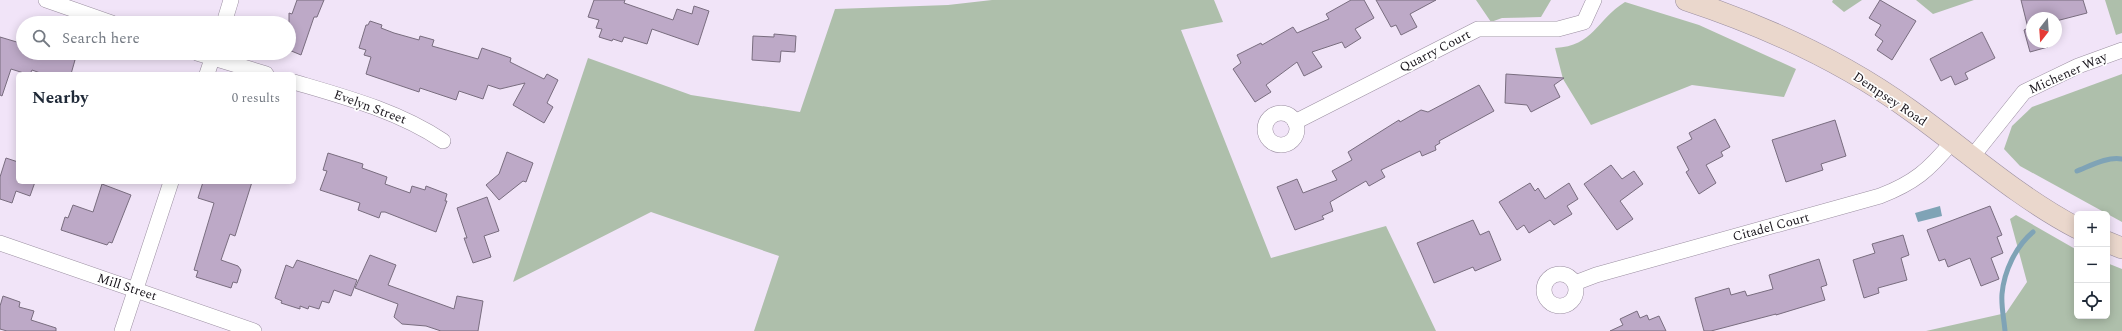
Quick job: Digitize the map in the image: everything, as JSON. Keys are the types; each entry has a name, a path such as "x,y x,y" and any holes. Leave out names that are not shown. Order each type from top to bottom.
{"street":[{"path":"46,0 92,16"},
{"path":"226,16 231,0"},
{"name":"Quarry Court","path":"1295,122 1478,29 1558,29 1584,22 1594,0"},
{"name":"Dempsey Road","path":"1686,0 1766,29 1834,62 1910,110 2021,195 2046,212 2074,226"},
{"name":"Michener Way","path":"1972,157 2024,92 2078,66 2122,50"},
{"path":"208,72 212,60"},
{"path":"225,60 260,72"},
{"name":"Evelyn Street","path":"296,83 399,117 420,126 443,141"},
{"name":"Citadel Court","path":"1575,283 1603,273 1880,196 1903,188 1920,177 1952,142"},
{"path":"122,331 170,184"},
{"name":"Mill Street","path":"0,243 254,331"},
{"path":"2110,243 2122,248"}],"green space":[{"path":"992,0 1214,0 1223,22 1181,30 1271,258 1386,226 1436,331 754,331 779,256 651,212 513,282 588,58 691,95 800,112 835,9 948,5"},
{"path":"1476,0 1551,0 1541,17 1502,18 1491,22"},
{"path":"1833,0 1862,0 1844,12 1832,2"},
{"path":"1916,0 1974,0 1933,14"},
{"path":"2105,0 2122,0 2122,33 2116,35"},
{"path":"1625,2 1699,25 1796,69 1784,97 1692,85 1591,125 1563,79 1555,48 1568,46 1587,37 1607,16"},
{"path":"2122,74 2122,222 2110,215 2110,211 2102,211 2020,166 2004,149 2012,126 2032,107"},
{"path":"2016,215 2074,248 2074,319 2110,319 2110,264 2122,269 2122,331 1926,331 2006,313 2027,282 2010,219"}],"water":[{"path":"1940,206 1942,216 1918,222 1915,213"}],"building":[{"path":"297,0 324,0 317,17 314,17 301,55 296,53 296,16 289,16 289,13 292,14"},
{"path":"594,0 625,0 624,3 673,20 677,9 692,14 694,6 709,11 698,45 652,29 647,44 624,37 622,42 599,37 602,29 596,28 599,20 588,17"},
{"path":"1351,0 1364,0 1374,18 1355,29 1361,38 1345,48 1342,42 1312,52 1322,67 1304,76 1297,62 1266,85 1271,92 1255,102 1233,69 1241,63 1237,55 1261,43 1262,45 1293,27 1297,33 1329,19 1326,14"},
{"path":"1376,0 1436,0 1410,14 1417,27 1401,35 1396,25 1391,27"},
{"path":"1880,0 1916,21 1892,60 1877,50 1883,41 1875,35 1881,25 1869,18"},
{"path":"2021,0 2083,0 2087,13 2062,19 2062,12 2026,12 2026,20"},
{"path":"370,21 382,25 381,28 394,33 419,40 420,36 434,40 432,46 478,59 482,48 511,58 510,62 544,79 547,74 558,80 547,103 553,107 544,123 513,105 525,83 500,89 488,85 483,99 459,91 456,100 420,88 419,92 366,74 371,57 364,55 366,50 359,48 366,25 368,25"},
{"path":"1982,32 1995,58 1965,73 1968,79 1955,85 1951,76 1941,81 1930,59"},
{"path":"774,34 796,36 795,52 781,51 780,62 752,60 753,36 774,37"},
{"path":"0,37 16,42 16,60 75,60 72,72 38,72 32,70 31,72 21,72 11,69 2,96 0,95"},
{"path":"2029,48 2044,48 2030,52"},
{"path":"1506,74 1564,78 1554,85 1560,97 1531,112 1527,105 1505,103"},
{"path":"1479,85 1494,111 1439,141 1440,143 1435,146 1436,150 1422,156 1420,151 1381,170 1385,177 1369,186 1366,181 1330,202 1333,211 1322,216 1324,219 1295,230 1277,187 1297,179 1303,193 1337,180 1332,171 1352,160 1348,152 1399,120 1400,122 1421,110 1428,112"},
{"path":"1715,119 1730,147 1721,152 1723,156 1706,165 1716,183 1699,194 1686,172 1689,170 1677,147 1692,139 1689,133"},
{"path":"1835,120 1846,156 1821,164 1823,170 1786,182 1772,140"},
{"path":"507,152 533,163 526,182 523,181 499,200 486,185 499,174"},
{"path":"328,153 363,164 362,168 387,177 385,184 410,193 412,186 425,190 426,186 447,194 445,201 447,201 436,232 385,212 381,212 379,218 358,210 360,203 320,190 327,171 323,170"},
{"path":"6,158 16,161 16,184 34,184 30,196 16,191 12,203 0,199 0,177"},
{"path":"1611,165 1622,179 1634,171 1643,184 1620,201 1633,219 1617,230 1584,184"},
{"path":"1530,183 1535,191 1538,188 1545,199 1569,183 1578,199 1567,206 1572,214 1554,225 1550,220 1529,233 1524,225 1517,230 1499,202"},
{"path":"102,184 131,195 112,243 109,242 107,245 61,230 65,217 68,218 73,205 93,212"},
{"path":"202,184 251,184 235,236 230,234 221,260 238,266 241,270 237,283 233,282 231,288 196,277 198,271 194,270 214,203 198,198"},
{"path":"487,197 499,231 484,236 491,257 473,263 464,238 467,238 457,208"},
{"path":"1990,206 2002,235 1997,237 2003,253 1991,258 1999,279 1981,286 1970,258 1948,267 1945,259 1939,261 1927,230"},
{"path":"1473,220 1480,235 1489,231 1501,260 1475,271 1473,267 1434,283 1417,243"},
{"path":"1903,235 1909,255 1901,258 1907,280 1878,288 1879,293 1864,298 1853,260 1875,253 1872,244"},
{"path":"370,255 396,265 388,285 454,309 457,296 483,301 478,331 441,331 426,326 402,324 394,317 398,304 355,288"},
{"path":"1819,259 1827,285 1821,287 1825,300 1776,315 1711,331 1704,331 1695,298 1729,288 1731,295 1745,291 1747,296 1773,289 1769,275"},
{"path":"297,260 357,280 351,296 334,290 329,303 322,301 319,309 309,306 308,309 300,306 300,309 281,303 282,301 275,298 286,265 293,268"},
{"path":"3,296 20,302 19,307 34,311 31,320 56,328 56,331 7,331 0,329 0,306"},
{"path":"1637,311 1640,318 1647,315 1649,320 1659,316 1666,331 1610,331 1623,325 1620,319"}],"waterway":[{"path":"2077,171 2105,160 2117,158 2122,159"},
{"path":"2005,331 2002,308 2003,285 2005,277 2016,252 2021,244 2033,232"}]}
